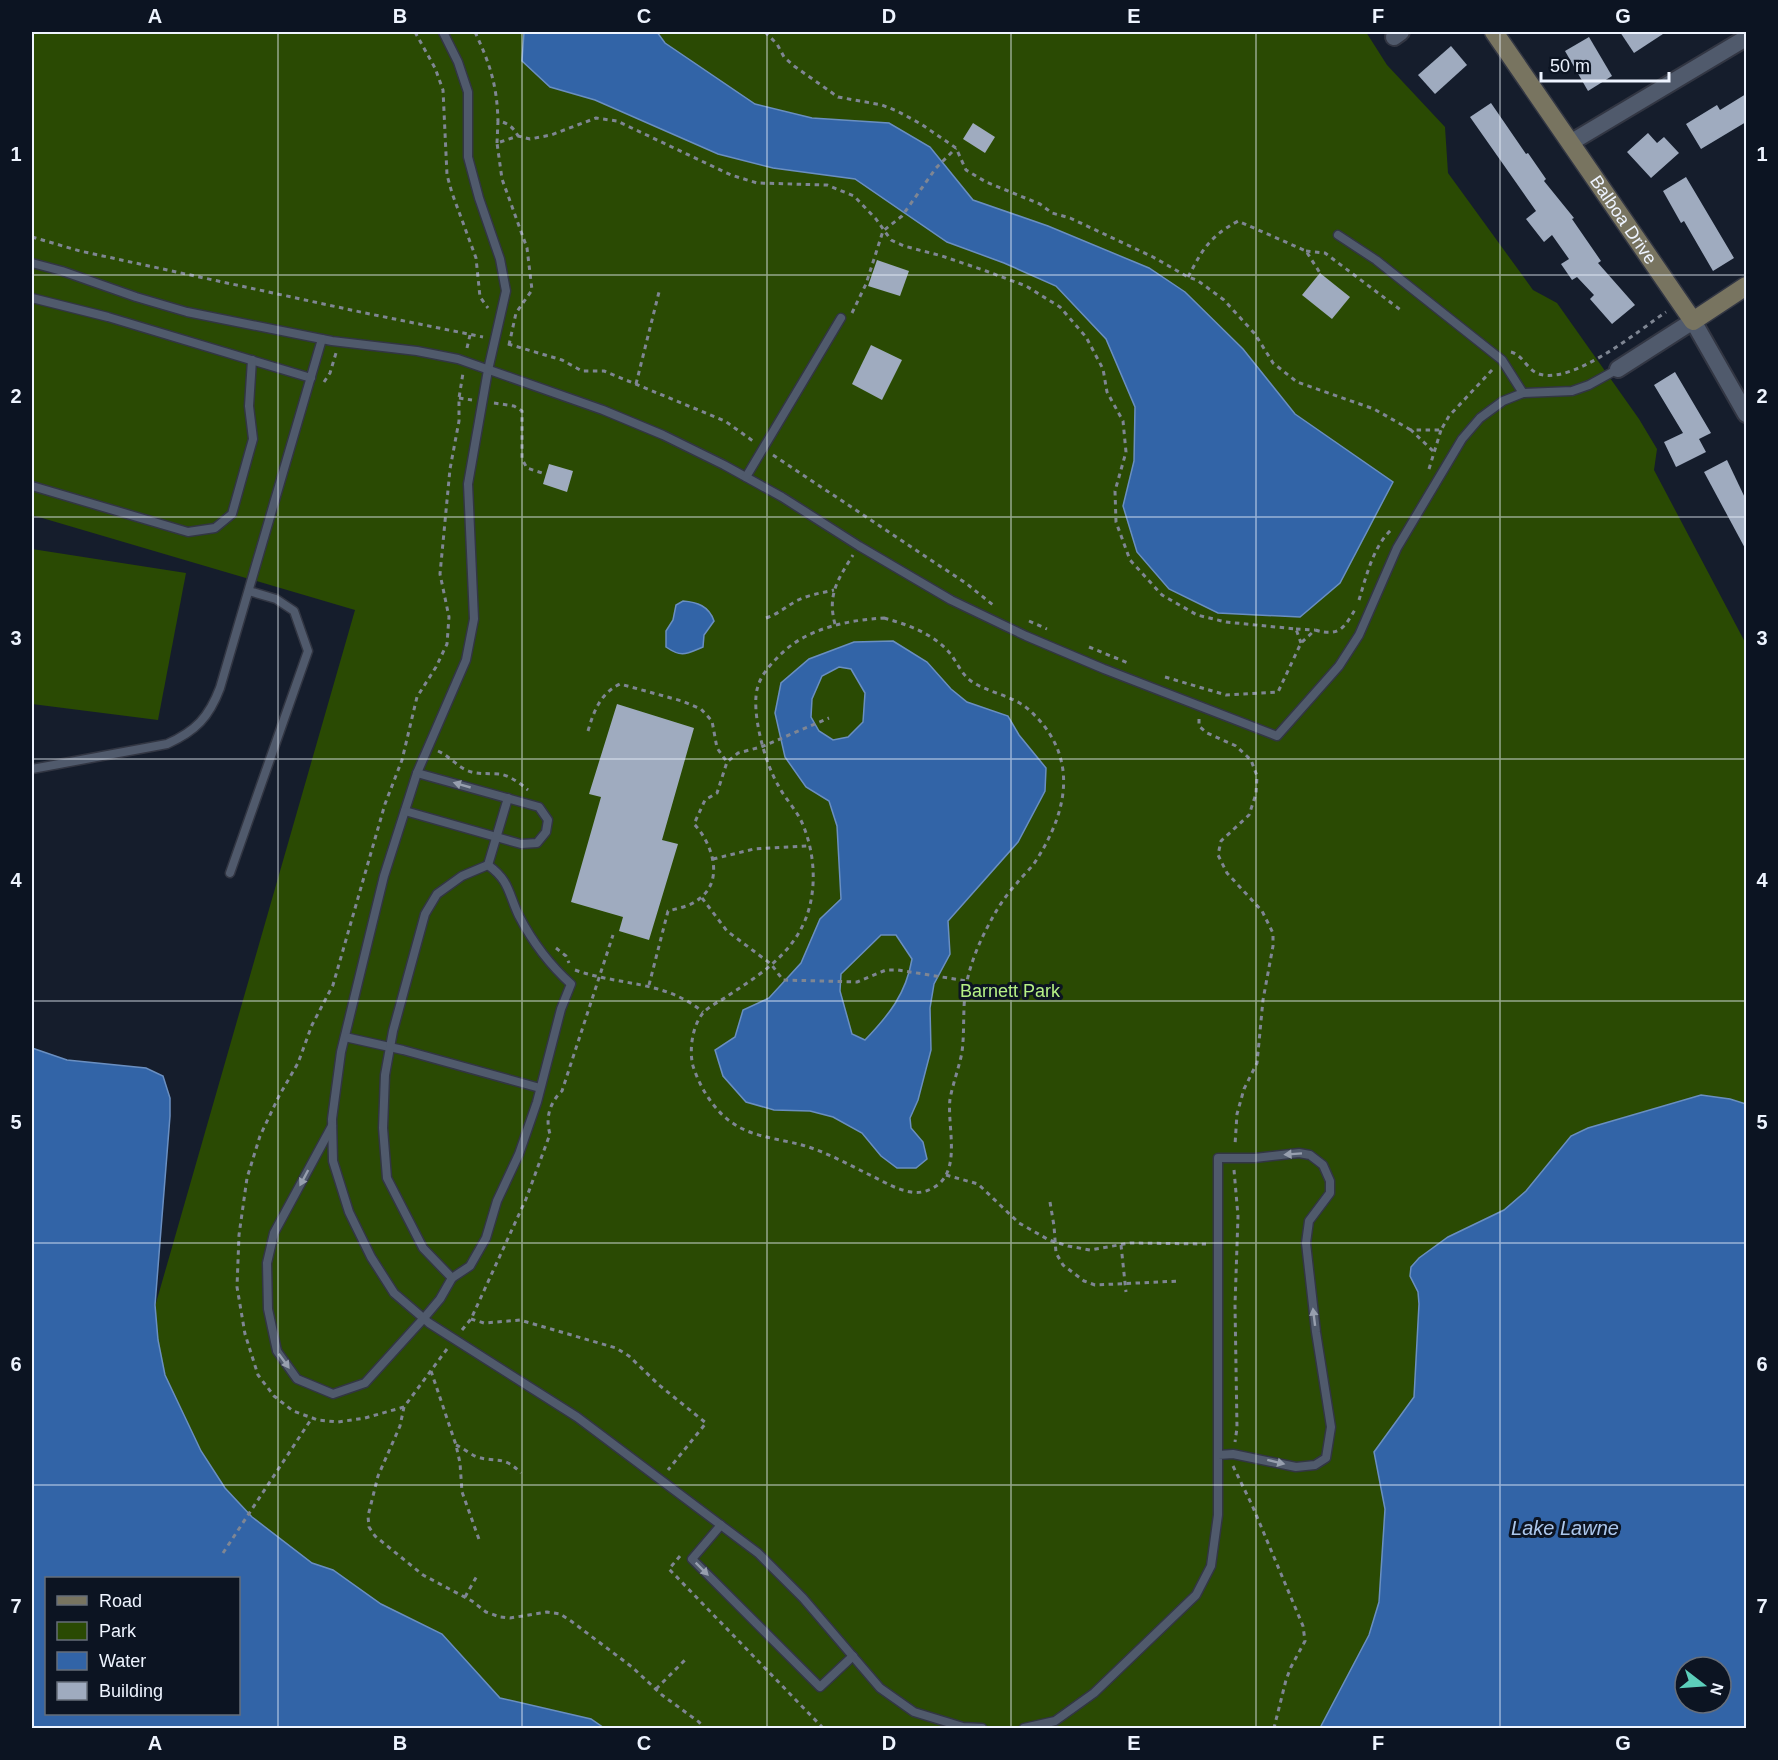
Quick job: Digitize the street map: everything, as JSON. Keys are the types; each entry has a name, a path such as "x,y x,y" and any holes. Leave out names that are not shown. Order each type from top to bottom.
{"street":[{"name":"Balboa Drive","path":"1494,32 1693,321 1746,414"},
{"path":"1570,143 1746,38"},
{"path":"1618,369 1746,286"}],"lane":[{"path":"443,32 458,62 468,92 468,157 500,259 506,291 488,370 468,484 474,619 466,660 417,772 384,876 341,1052 332,1126 333,1161 349,1212 371,1257 394,1293 424,1318 577,1416 758,1552 802,1598 880,1688 915,1712 963,1727 982,1728"},
{"path":"1338,235 1376,260 1502,360 1523,393"},
{"path":"32,263 187,312 322,339 417,351 465,362 603,410 653,430 782,496 859,546 951,600 1026,636 1104,669 1277,736 1339,666 1359,635 1397,548 1462,439 1480,418 1503,401 1523,393 1572,391 1589,385 1618,369"},
{"path":"32,298 108,317 311,378"},
{"path":"746,477 845,319"},
{"path":"32,769 167,744 183,737 201,723 214,704 322,339"},
{"path":"32,486 188,532 214,528 232,514 253,439 249,406 252,360"},
{"path":"230,873 308,651 294,611 276,599 249,591"},
{"path":"405,811 521,844 537,843 546,832 548,819 539,807 417,772"},
{"path":"488,865 508,798"},
{"path":"452,1278 423,1248 387,1178 383,1128 385,1075 390,1047 425,915 437,894 462,876 488,865"},
{"path":"332,1126 274,1233 267,1263 268,1309 277,1351 297,1379 333,1394 365,1383 440,1299 452,1278 470,1266 486,1238 497,1201 504,1189 509,1171 519,1154 540,1088 561,1009 572,984 547,958 520,918 504,879 488,865"},
{"path":"345,1037 540,1088"},
{"path":"1024,1728 1055,1721 1094,1693 1196,1595 1211,1566 1218,1515 1218,1455 1218,1245 1218,1158 1255,1158 1299,1153 1310,1155 1323,1165 1330,1181 1330,1193 1309,1221 1306,1243 1316,1332 1331,1427 1326,1458 1315,1465 1296,1467 1233,1454 1218,1455"},
{"path":"721,1525 692,1559 820,1687 853,1656"}],"path":[{"path":"415,32 435,68 443,90 447,175 476,258 480,297 491,314"},
{"path":"476,32 492,70 497,93 497,143 502,179 527,248 532,290 516,313 509,345"},
{"path":"765,32 794,66 838,97 882,105 897,111 955,150 966,170 986,182 1040,204 1052,213 1070,218 1154,257 1197,280 1224,300 1255,334 1273,363 1297,381 1374,410 1411,430 1434,451"},
{"path":"497,143 518,136 530,139 551,135 596,118 617,121 731,175 757,183 827,185 854,196 876,219 891,240 1026,286 1060,307 1086,337 1103,369 1107,392 1123,421 1126,452 1115,491 1116,522 1130,560 1162,595 1197,615 1226,622 1315,630 1329,634 1343,628 1357,605 1383,538 1395,528"},
{"path":"498,120 506,122 518,136"},
{"path":"845,319 866,284 883,231 902,216 936,168 955,150"},
{"path":"1188,277 1204,247 1220,231 1238,221 1306,251 1325,253 1402,311"},
{"path":"32,237 80,251 494,340 562,360 582,371 604,371 725,421 784,464 967,584 994,607"},
{"path":"1306,251 1320,273"},
{"path":"636,384 659,292"},
{"path":"1427,474 1441,430 1449,416 1512,352 1521,357 1529,368 1539,374 1557,376 1588,365 1680,302"},
{"path":"482,338 485,332"},
{"path":"404,1407 365,1418 338,1422 312,1418 293,1411 274,1396 258,1375 245,1334 237,1287 239,1235 247,1178 260,1136 298,1063 312,1024 333,986 385,804 402,760 417,697 447,644 449,617 440,574 450,469 459,421 459,398 470,335"},
{"path":"321,388 330,373 339,342"},
{"path":"459,398 514,406 522,411 522,459 527,468 542,473"},
{"path":"1411,430 1441,430"},
{"path":"836,625 833,616 834,590 838,579 859,546"},
{"path":"766,618 808,596 834,590"},
{"path":"884,618 926,634 946,648 968,679 1026,707 1045,729 1060,753 1065,780 1062,807 1050,835 1036,862 1015,884 996,911 973,959 967,981 961,1055 950,1099 951,1159 946,1174 928,1191 914,1193 894,1187 806,1146 759,1135 735,1125 719,1112 708,1098 693,1065 691,1046 695,1026 703,1012 752,980 784,954 798,936 808,914 813,890 813,861 804,827 794,807 779,789 762,747 756,703 757,686 768,668 787,649 812,634 836,625 864,619 884,618"},
{"path":"1027,621 1048,630"},
{"path":"1296,628 1301,643"},
{"path":"1157,675 1226,695 1278,692 1301,643 1315,630"},
{"path":"1088,647 1137,667"},
{"path":"588,731 597,704 609,689 620,684 682,701 701,709 712,721 717,748 727,762"},
{"path":"1202,707 1199,714 1199,726 1207,733 1236,746 1251,760 1257,776 1256,794 1249,815 1221,841 1218,855 1227,873 1262,911 1273,933 1257,1063 1244,1089 1237,1114 1234,1158 1238,1216 1235,1305 1238,1428 1233,1468 1252,1505 1303,1626 1305,1641 1290,1667 1274,1728"},
{"path":"649,986 668,911 694,903 702,898 709,888 713,874 713,859 709,845 694,824 705,801 717,793 727,762 738,753 762,747 829,718"},
{"path":"429,746 448,756 464,770 479,774 502,774 522,784 534,794"},
{"path":"713,859 754,849 808,846"},
{"path":"702,898 727,931 771,964 783,980 857,982 886,970 898,970 967,981"},
{"path":"556,948 566,956 572,969 599,978 649,986 688,1000 703,1012"},
{"path":"946,1174 978,1184 1019,1223 1054,1241 1090,1250 1121,1245 1237,1245"},
{"path":"1050,1202 1056,1253 1063,1264 1084,1281 1095,1285 1180,1281"},
{"path":"1121,1245 1126,1292"},
{"path":"471,1319 484,1323 520,1320 616,1348 629,1356 659,1385 706,1423 661,1480"},
{"path":"431,1371 456,1445 462,1492 480,1542"},
{"path":"223,1553 312,1418"},
{"path":"456,1445 476,1457 511,1464 521,1473"},
{"path":"683,1552 669,1569 823,1728"},
{"path":"465,1597 478,1574"},
{"path":"656,1689 686,1659"}],"green space":[{"name":"Barnett Park","path":"32,32 1366,32 1387,65 1445,127 1448,173 1533,290 1557,303 1639,419 1657,449 1654,470 1746,644 1746,1728 32,1728 45,1715 240,1715 240,1577 236,1577 102,1491 355,610 32,515"},
{"path":"32,549 186,573 158,720 32,704"}],"water":[{"path":"524,32 657,32 665,43 755,104 812,118 889,123 930,147 973,200 1048,226 1149,268 1185,292 1243,349 1295,414 1393,482 1340,583 1300,617 1218,613 1169,589 1137,552 1123,506 1134,461 1135,407 1106,339 1056,286 1004,263 947,242 855,179 773,168 718,154 595,100 550,87 522,61"},
{"path":"683,601 702,606 714,621 704,635 703,647 680,654 666,647 666,631 673,620 676,605"},
{"path":"893,641 927,662 951,689 967,702 1008,716 1019,735 1046,768 1045,791 1018,842 948,921 950,954 934,984 930,1008 931,1050 918,1100 910,1118 911,1128 923,1142 927,1159 916,1168 897,1168 881,1156 862,1133 833,1117 810,1111 774,1110 746,1102 723,1076 715,1050 735,1037 743,1010 769,998 801,963 820,919 841,899 837,826 829,801 806,787 785,757 775,713 781,683 809,659 854,642","holes":["839,667 851,669 865,693 863,722 848,737 833,740 819,731 811,717 812,699 822,676","881,935 896,935 912,959 901,993 882,1022 865,1040 852,1034 840,991 841,974"]},
{"path":"32,1048 67,1060 146,1068 163,1076 170,1098 170,1116 155,1305 158,1340 165,1375 201,1451 225,1488 252,1517 312,1563 333,1570 381,1604 442,1634 500,1698 591,1719 604,1728 32,1728"},
{"name":"Lake Lawne","path":"1701,1095 1746,1104 1746,1728 1320,1728 1369,1635 1379,1602 1385,1509 1374,1452 1414,1397 1419,1304 1418,1292 1410,1276 1411,1267 1419,1258 1448,1237 1504,1210 1526,1191 1571,1136 1588,1128"}],"building":[{"path":"1620,32 1666,32 1634,53"},
{"path":"1589,37 1612,76 1588,91 1565,51"},
{"path":"1451,46 1467,65 1435,94 1418,75"},
{"path":"1746,94 1746,122 1701,149 1686,124 1717,105 1720,110"},
{"path":"1491,103 1546,179 1544,181 1574,218 1572,219 1601,261 1598,263 1635,305 1612,324 1590,299 1594,295 1577,277 1572,280 1561,264 1569,259 1552,235 1544,242 1526,219 1536,211 1470,117"},
{"path":"973,123 995,137 985,153 963,139"},
{"path":"1648,133 1657,143 1664,137 1679,153 1651,178 1627,152"},
{"path":"1686,177 1734,258 1713,271 1684,221 1681,223 1663,191"},
{"path":"877,260 909,271 900,296 868,286"},
{"path":"1320,273 1350,297 1332,319 1302,295"},
{"path":"871,345 902,360 882,400 852,384"},
{"path":"1675,372 1711,433 1699,439 1706,452 1676,467 1664,442 1683,433 1654,385"},
{"path":"1727,460 1746,500 1746,550 1704,472"},
{"path":"549,464 573,471 567,492 543,484"},
{"path":"617,704 694,728 662,840 678,844 649,940 619,931 623,917 571,902 601,797 589,794"}]}
